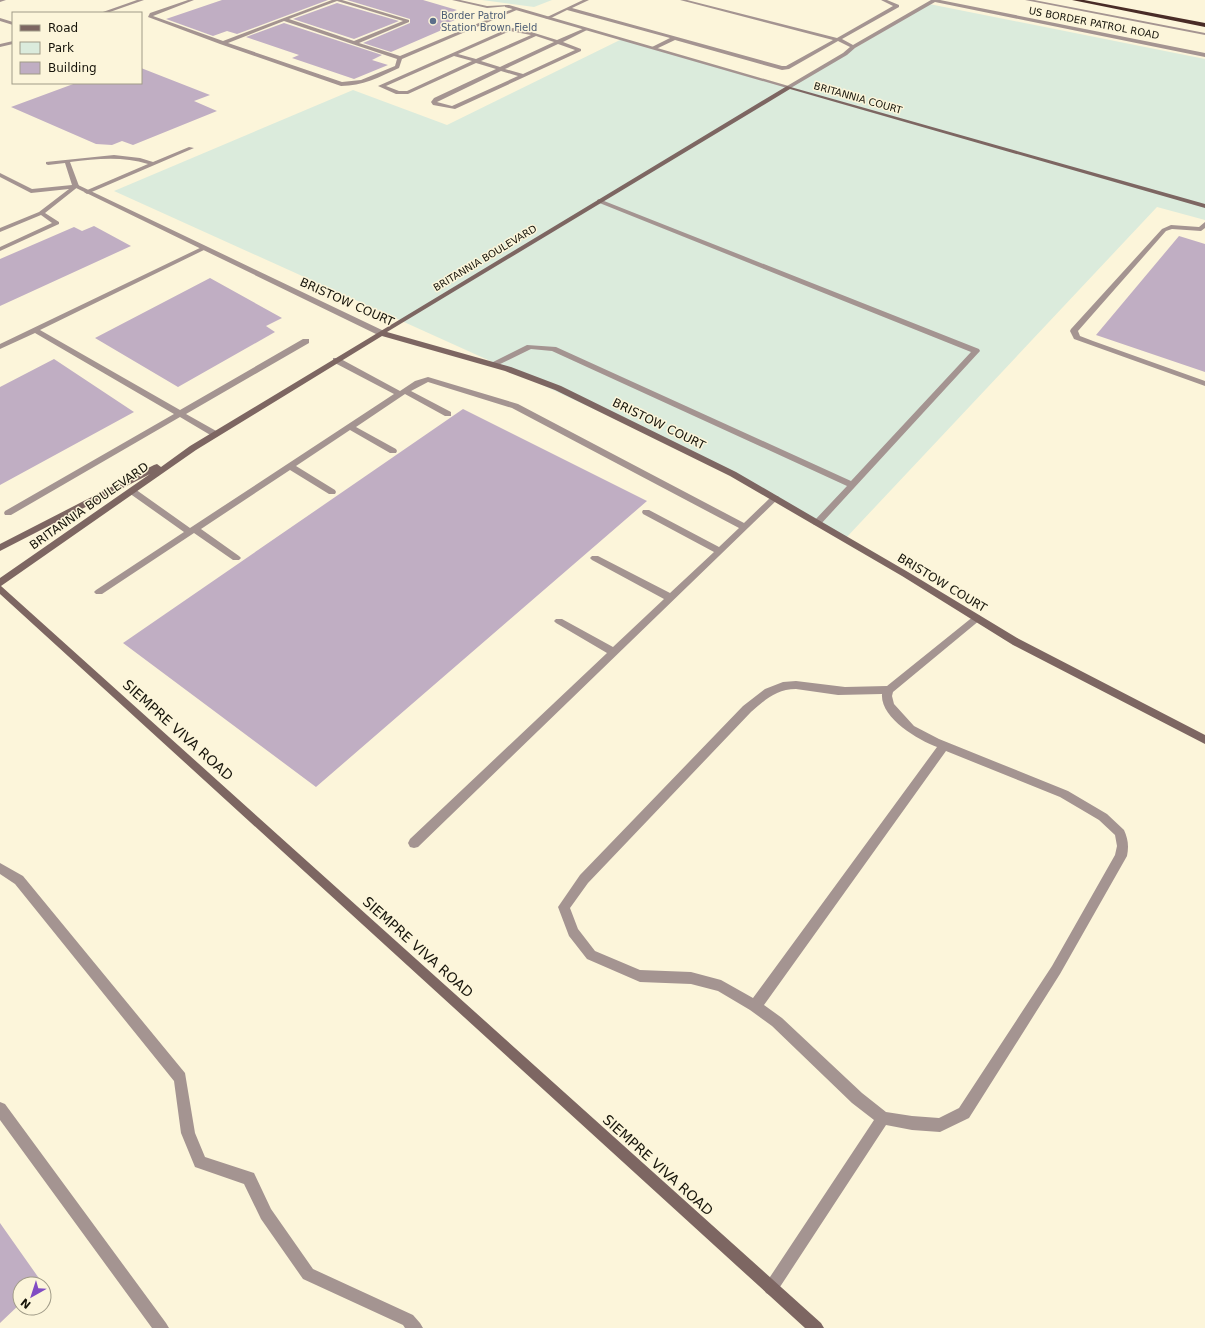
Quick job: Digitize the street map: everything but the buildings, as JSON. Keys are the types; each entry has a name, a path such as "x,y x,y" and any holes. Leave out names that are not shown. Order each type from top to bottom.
{"highway":[{"path":"1075,0 1205,26"},
{"path":"1105,0 1205,19"}],"street":[{"path":"0,1 4,0"},
{"path":"105,12 142,0"},
{"path":"192,0 152,14 150,17 341,84 360,84 397,67 400,58"},
{"path":"222,43 336,0 407,21 354,43"},
{"name":"BRITANNIA COURT","path":"454,0 487,8 507,6 1205,206"},
{"path":"547,18 587,0"},
{"path":"682,0 838,40 852,47"},
{"path":"567,8 782,68 788,68 897,6 883,0"},
{"path":"789,87 845,54 852,47 934,0"},
{"name":"US BORDER PATROL ROAD","path":"934,0 1205,55"},
{"path":"960,0 1083,24"},
{"path":"1027,0 1205,34"},
{"path":"284,19 400,58 518,10"},
{"path":"0,19 12,24"},
{"path":"534,35 408,92 398,93 381,86 509,30 517,30 558,42 579,50 453,108 442,106 434,102 436,99 558,42 559,40 587,29"},
{"path":"654,48 674,38"},
{"path":"0,46 12,42"},
{"path":"453,54 524,76"},
{"name":"BRITANNIA BOULEVARD","path":"0,583 215,434 789,87"},
{"path":"87,192 191,148"},
{"path":"48,163 118,157 139,159 152,164"},
{"path":"67,161 76,186"},
{"path":"0,175 31,191 76,186"},
{"path":"0,230 41,213 76,186"},
{"name":"BRISTOW COURT","path":"76,186 381,333 493,364 558,388 733,474 1016,642 1205,740"},
{"path":"599,202 976,351 817,523"},
{"path":"0,249 57,223 41,213"},
{"path":"1204,228 1171,227 1164,230 1074,331 1077,337 1090,343 1205,384"},
{"path":"0,347 204,248"},
{"path":"35,330 215,434"},
{"path":"8,513 306,341"},
{"path":"493,364 530,347 553,350 852,485"},
{"path":"336,360 448,414"},
{"path":"99,592 402,393 418,383 428,379 515,406 745,527"},
{"path":"350,427 393,452"},
{"name":"BRITANNIA BOULEVARD","path":"0,548 193,448"},
{"path":"290,466 332,492"},
{"path":"132,491 236,558"},
{"path":"414,843 775,498"},
{"path":"646,512 720,551"},
{"path":"595,558 670,598"},
{"name":"SIEMPRE VIVA ROAD","path":"0,589 816,1328"},
{"path":"889,690 830,690 802,685 785,685 774,688 747,709 584,879 564,907 573,932 591,955 640,976 691,978 721,986 755,1006 777,1022 828,1068 857,1098 883,1118 912,1123 940,1125 964,1112 1056,970 1117,864 1121,856 1123,846 1120,833 1103,817 1064,794 944,746 910,729 896,716 889,706 887,696 889,690 977,618"},
{"path":"559,621 614,652"},
{"path":"755,1006 944,746"},
{"path":"0,868 19,880 180,1078 188,1133 200,1162 249,1178 266,1214 308,1274 408,1320 416,1328"},
{"path":"0,1109 161,1328"},
{"path":"772,1288 883,1118"}],"green space":[{"path":"482,0 552,0 534,7"},
{"path":"929,4 1205,59 1205,220 1157,207 845,539 733,474 508,369 114,191 353,90 447,125 622,39 789,87"}],"place":[{"name":"Border Patrol Station Brown Field","path":"433,21"}]}
